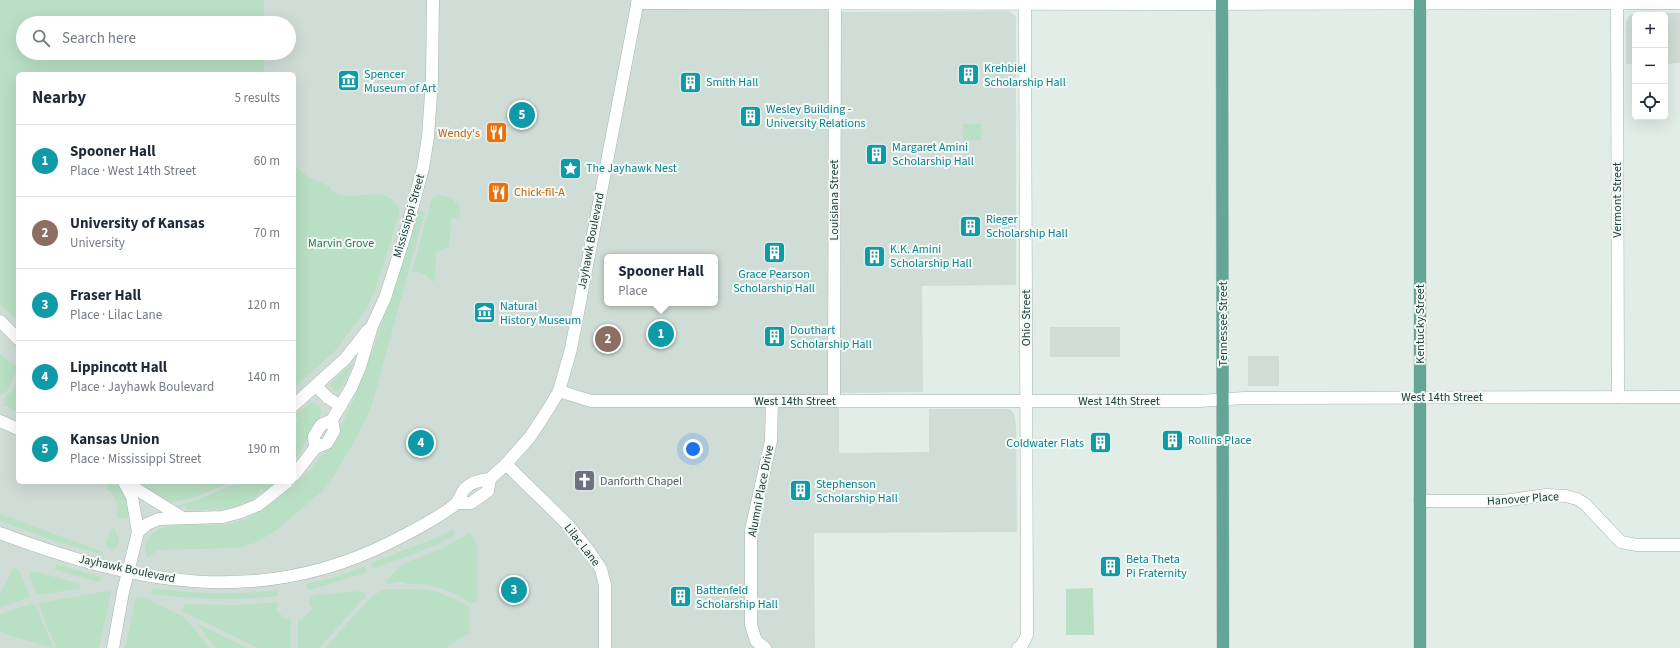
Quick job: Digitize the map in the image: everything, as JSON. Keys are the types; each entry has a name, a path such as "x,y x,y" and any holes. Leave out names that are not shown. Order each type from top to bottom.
{"main road":[{"name":"Tennessee Street","path":"1222,2 1223,648"},
{"name":"Kentucky Street","path":"1420,2 1420,648"}],"street":[{"name":"Mississippi Street","path":"296,472 315,448 327,443 334,431 332,420 351,388 360,367 372,326 384,298 405,235 424,168 428,137 432,79 432,0"},
{"path":"637,1 1680,3"},
{"name":"Jayhawk Boulevard","path":"0,532 79,560 151,577 201,582 250,582 293,576 336,564 391,542 458,503 462,491 478,480 490,479 506,464 530,437 549,408 558,391 571,349 637,1"},
{"name":"Louisiana Street","path":"834,2 834,401"},
{"name":"Ohio Street","path":"1018,648 1022,645 1027,635 1025,2"},
{"name":"Vermont Street","path":"1617,3 1618,397"},
{"path":"0,321 16,336"},
{"path":"296,403 345,359 372,326"},
{"path":"316,386 328,398 341,406"},
{"name":"West 14th Street","path":"558,391 591,401 1200,401 1252,398 1680,397"},
{"name":"Alumni Place Drive","path":"765,648 756,641 750,625 750,530 771,441 772,401"},
{"path":"0,421 16,428"},
{"name":"Lilac Lane","path":"506,464 569,526 590,551 601,569 605,585 605,648"},
{"path":"113,648 128,572 138,532 132,497 126,484"},
{"path":"128,484 183,518"},
{"path":"138,532 147,524 159,519 223,517 242,512 258,505 284,484"},
{"name":"Hanover Place","path":"1420,502 1503,501 1546,495 1566,496 1577,499 1586,504 1614,537 1621,542 1637,545 1680,545"}],"shaded area":[{"path":"0,0 827,0 827,12 1009,11 1016,17 1016,285 922,286 923,392 839,393 839,453 929,452 929,409 1010,409 1014,414 1016,425 1017,532 814,533 815,648 0,648"},
{"path":"1668,13 1680,13 1680,63 1668,64"},
{"path":"1632,14 1632,64 1626,64 1626,22"},
{"path":"1050,327 1120,327 1120,357 1050,357"},
{"path":"1248,356 1279,356 1279,386 1248,386"}],"green space":[{"path":"0,0 264,0 264,16 16,16 16,60 264,60 264,72 16,72 16,319 0,304"},
{"path":"963,124 981,124 981,140 963,140"},
{"name":"Marvin Grove","path":"296,167 308,177 331,187 330,190 340,195 349,196 375,194 390,198 396,203 400,212 375,290 366,309 337,349 296,386"},
{"path":"440,195 450,197 456,204 458,203 461,212 457,218 451,218 449,247 436,252 435,281 433,281 422,273 412,271 432,198"},
{"path":"419,210 425,212 371,408 354,442 333,477 323,490 277,530 255,543 237,548 157,550 148,558 146,554 146,544 151,535 160,529 182,525 229,524 243,520 262,510 280,497 296,484 317,462 342,424 352,403 394,288"},
{"path":"0,354 16,366 16,372 8,390 0,396"},
{"path":"351,364 353,365 339,390 337,391 331,387 331,383"},
{"path":"16,382 16,411 3,405 5,401 2,400 12,391"},
{"path":"312,402 320,406 321,415 296,459 296,423 298,421 296,414"},
{"path":"107,484 116,484 118,486 124,494 130,517 117,519 115,498 107,489"},
{"path":"136,484 227,484 193,498 169,503"},
{"path":"235,484 273,484 264,491 262,488 259,490 261,492 254,499 236,506 217,510 188,510 185,509 186,506 183,505 182,508 175,506 197,500"},
{"path":"0,514 103,552 103,555 51,540 0,521"},
{"path":"113,527 115,528 119,542 117,547 112,549 107,547 106,542"},
{"path":"453,529 455,535 436,545 376,568 372,567 371,563 444,535"},
{"path":"470,533 477,547 477,600 474,603 471,603 440,588 423,584 394,582 392,585 386,583 386,581 402,564 441,549"},
{"path":"56,564 101,577 100,581 97,582 56,570"},
{"path":"365,566 367,571 365,573 310,590 307,589 306,584 338,576"},
{"path":"15,568 19,570 30,597 0,608 0,594 13,569"},
{"path":"34,571 80,584 81,587 79,589 37,595 29,574"},
{"path":"152,588 183,592 214,593 246,593 277,590 278,596 247,599 184,598 153,594 151,593"},
{"path":"1093,588 1094,635 1066,635 1066,589"},
{"path":"385,589 419,589 434,591 453,598 469,607 469,633 446,648 325,648 372,596"},
{"path":"107,591 111,592 99,648 57,648 45,623 39,603"},
{"path":"361,591 365,593 365,597 319,648 298,648 298,618 299,620 302,620 312,609 309,604 311,597 315,595"},
{"path":"136,597 147,599 184,617 210,648 125,648"},
{"path":"278,602 279,606 276,607 276,610 287,620 291,619 291,648 258,648 182,611 185,604 234,605"},
{"path":"30,604 35,605 54,648 10,636 0,631 0,614"},
{"path":"198,624 247,648 215,648"}],"place":[{"name":"Krehbiel Scholarship Hall","path":"968,75"},
{"name":"Spencer Museum of Art","path":"348,81"},
{"name":"Smith Hall","path":"691,82"},
{"name":"Kansas Union","path":"522,115"},
{"name":"Wesley Building - University Relations","path":"751,116"},
{"name":"Wendy's","path":"496,133"},
{"name":"Margaret Amini Scholarship Hall","path":"877,154"},
{"name":"The Jayhawk Nest","path":"571,168"},
{"name":"Chick-fil-A","path":"498,192"},
{"name":"Rieger Scholarship Hall","path":"971,226"},
{"name":"Grace Pearson Scholarship Hall","path":"774,253"},
{"name":"K.K. Amini Scholarship Hall","path":"875,256"},
{"name":"Natural History Museum","path":"485,313"},
{"name":"Spooner Hall","path":"661,334"},
{"name":"Douthart Scholarship Hall","path":"774,337"},
{"name":"University of Kansas","path":"608,339"},
{"name":"Rollins Place","path":"1172,440"},
{"name":"Lippincott Hall","path":"421,443"},
{"name":"Coldwater Flats","path":"1100,443"},
{"name":"Danforth Chapel","path":"584,481"},
{"name":"Stephenson Scholarship Hall","path":"800,491"},
{"name":"Beta Theta Pi Fraternity","path":"1111,566"},
{"name":"Fraser Hall","path":"514,590"},
{"name":"Battenfeld Scholarship Hall","path":"681,597"}]}
